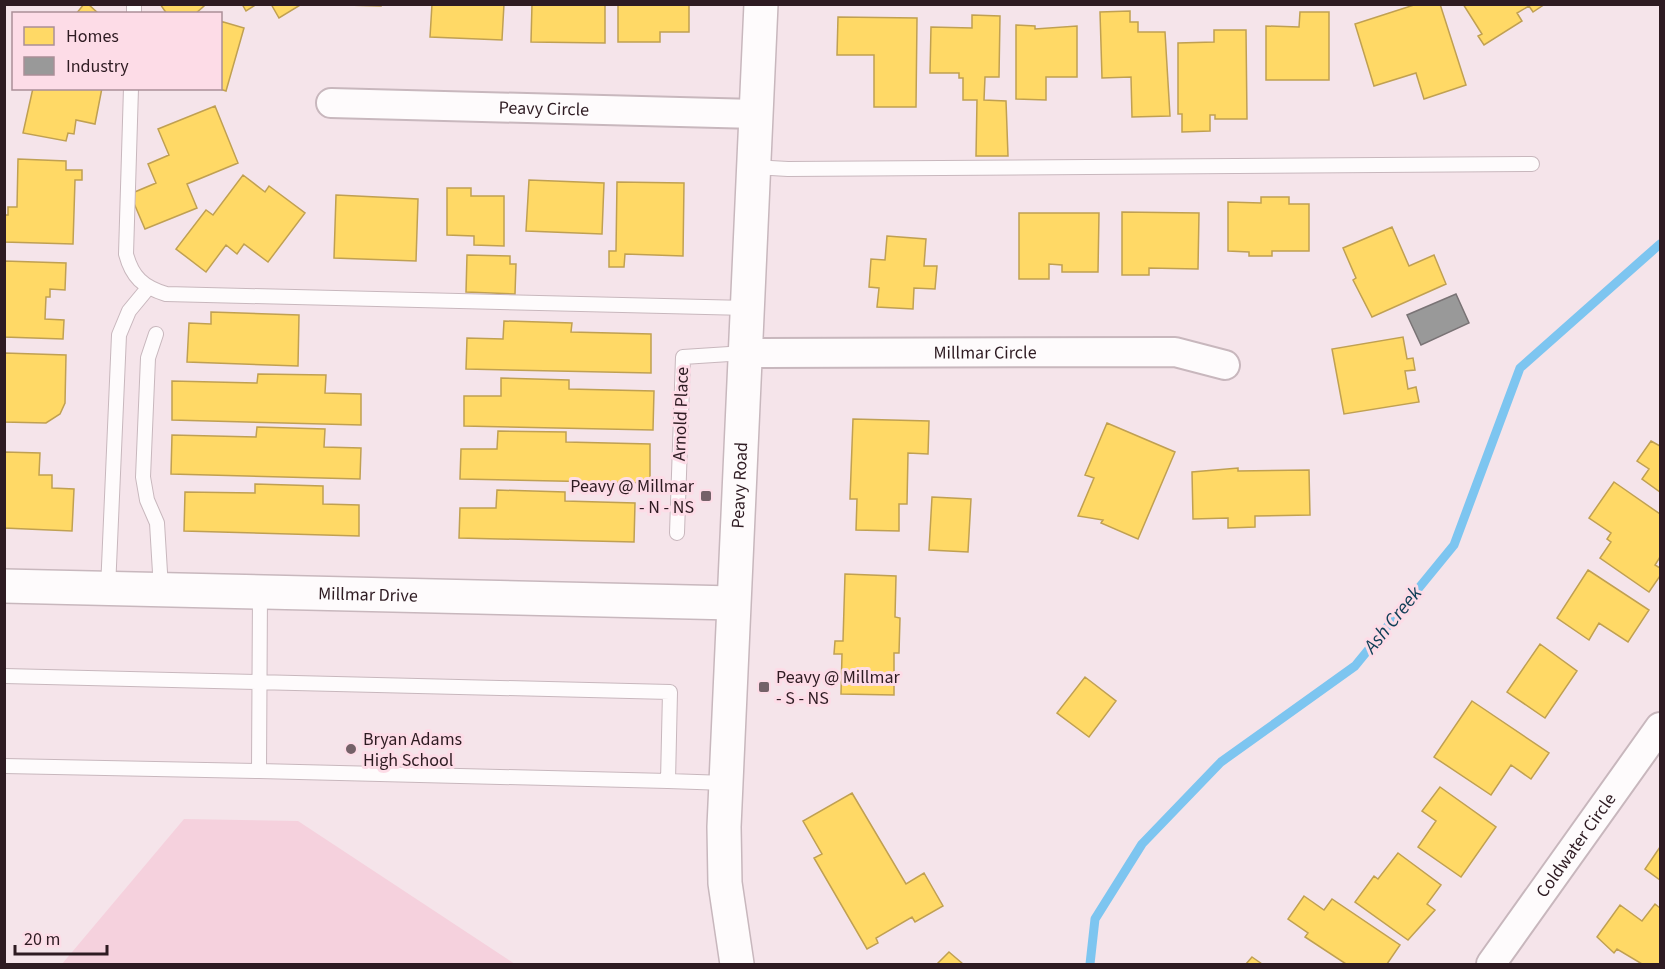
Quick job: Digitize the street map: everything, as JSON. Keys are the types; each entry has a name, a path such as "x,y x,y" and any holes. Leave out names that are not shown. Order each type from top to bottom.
{"street":[{"name":"Peavy Road","path":"737,964 725,883 726,783 761,4"},
{"name":"Peavy Circle","path":"331,103 756,114"},
{"name":"Millmar Circle","path":"745,353 1175,352 1225,365"},
{"name":"Millmar Drive","path":"4,586 734,603"},
{"name":"Coldwater Circle","path":"1491,964 1660,727"}],"lane":[{"path":"131,90 126,254 131,272 147,288 166,294 747,308"},
{"path":"753,167 800,169 1532,164"},
{"path":"108,589 120,335 129,311 147,288"},
{"path":"156,334 148,358 142,477 147,500 157,524 161,590"},
{"name":"Arnold Place","path":"677,533 683,357 745,353"},
{"path":"259,771 260,592"},
{"path":"4,676 260,684 670,692 668,781"},
{"path":"4,766 726,783"}],"shaded area":[{"path":"184,819 298,821 515,964 62,964"}],"building: Homes":[{"path":"84,4 88,4 97,12 78,12"},
{"path":"160,4 203,4 204,6 197,12 166,12"},
{"path":"242,4 257,4 246,11"},
{"path":"271,4 302,4 279,18"},
{"path":"381,4 381,6 345,5"},
{"path":"432,4 504,4 502,40 430,37"},
{"path":"532,4 605,4 605,43 531,42"},
{"path":"618,4 689,4 689,32 660,32 660,42 618,42"},
{"path":"1417,4 1440,4 1466,85 1424,99 1416,73 1374,86 1355,24"},
{"path":"1463,4 1545,4 1533,12 1529,6 1517,13 1522,21 1484,45 1478,36 1482,34"},
{"path":"1130,11 1130,22 1138,22 1138,32 1165,32 1170,116 1132,117 1131,77 1102,78 1100,12"},
{"path":"1300,12 1329,12 1329,80 1266,80 1266,26 1299,27"},
{"path":"972,15 1000,16 999,77 985,77 984,100 1006,101 1008,156 976,156 977,100 963,100 963,78 959,78 959,73 930,73 931,27 972,28"},
{"path":"838,17 917,18 916,107 874,107 874,55 837,55"},
{"path":"222,22 244,28 226,91 222,90"},
{"path":"1016,25 1035,26 1035,29 1077,26 1077,77 1046,77 1046,100 1016,99"},
{"path":"1214,30 1246,30 1247,119 1215,119 1215,115 1210,115 1210,131 1182,132 1182,114 1178,114 1178,43 1214,42"},
{"path":"33,90 102,90 95,124 76,120 74,134 68,133 66,141 23,133"},
{"path":"215,106 238,163 187,184 197,208 145,229 130,194 156,183 148,164 169,155 158,129"},
{"path":"18,159 66,161 66,170 82,170 82,180 75,180 73,244 4,242 4,215 8,215 8,207 17,207"},
{"path":"243,175 265,192 269,186 305,213 268,262 244,244 237,254 226,245 206,272 176,249 206,210 213,215"},
{"path":"529,180 604,183 602,234 526,231"},
{"path":"617,182 684,183 683,256 625,254 624,267 609,267 609,251 616,251"},
{"path":"447,188 471,188 471,196 504,196 504,246 474,245 474,236 447,235"},
{"path":"336,195 418,199 416,261 334,258"},
{"path":"1261,197 1289,197 1289,204 1309,204 1309,251 1272,251 1272,256 1249,256 1249,252 1228,251 1228,202 1261,203"},
{"path":"1122,212 1199,213 1198,269 1149,268 1149,275 1122,275"},
{"path":"1019,213 1099,213 1098,272 1062,272 1062,265 1049,264 1049,279 1019,279"},
{"path":"1392,227 1409,266 1434,255 1446,284 1372,317 1353,280 1356,278 1343,248"},
{"path":"887,236 926,239 924,266 937,266 935,289 914,288 913,309 877,307 879,288 869,287 871,259 885,260"},
{"path":"467,255 510,256 510,264 516,264 515,294 466,292"},
{"path":"4,261 66,263 65,290 50,289 50,297 46,297 45,319 64,320 63,339 4,337"},
{"path":"211,312 299,315 298,366 187,362 189,323 211,324"},
{"path":"504,321 572,323 571,332 651,334 651,373 466,369 467,338 503,339"},
{"path":"1403,337 1407,359 1413,358 1415,370 1405,371 1408,389 1416,387 1419,402 1344,414 1332,349"},
{"path":"4,353 66,355 65,403 60,414 46,423 4,422"},
{"path":"258,374 326,375 325,393 361,394 361,425 172,420 172,381 257,383"},
{"path":"501,378 569,380 569,389 654,391 653,430 464,426 464,396 501,396"},
{"path":"853,419 929,421 928,454 908,453 907,504 899,504 899,531 856,530 857,499 850,499"},
{"path":"1107,423 1175,452 1138,539 1101,523 1103,520 1078,516 1094,478 1085,475"},
{"path":"257,427 325,429 324,447 361,448 360,479 171,474 172,435 256,437"},
{"path":"498,431 566,432 566,442 650,444 650,483 460,479 461,449 497,449"},
{"path":"1651,441 1660,446 1660,492 1642,479 1649,469 1637,461"},
{"path":"4,452 40,453 39,475 52,475 52,488 74,489 72,531 4,528"},
{"path":"1238,468 1238,471 1309,470 1310,515 1255,516 1255,527 1228,528 1228,518 1193,519 1192,472"},
{"path":"1614,482 1660,514 1660,557 1655,565 1660,568 1660,576 1649,592 1600,558 1611,542 1607,539 1611,533 1589,518"},
{"path":"255,484 323,486 323,504 359,505 359,536 184,531 185,492 255,493"},
{"path":"497,490 565,492 565,501 635,503 634,542 459,538 460,508 496,508"},
{"path":"932,497 971,499 968,552 929,550"},
{"path":"1588,570 1649,610 1628,642 1599,623 1589,640 1557,618"},
{"path":"845,574 896,576 895,617 900,618 899,653 894,653 894,695 841,694 842,654 834,654 835,641 843,641"},
{"path":"1540,644 1577,671 1545,718 1507,692"},
{"path":"1085,677 1116,701 1089,737 1057,713"},
{"path":"1472,701 1549,753 1531,779 1511,765 1491,795 1434,757"},
{"path":"1440,787 1496,827 1461,877 1418,847 1436,821 1422,811"},
{"path":"852,793 906,884 924,873 943,906 915,922 912,917 876,938 878,943 867,949 814,858 822,854 803,821"},
{"path":"1660,847 1660,880 1645,869"},
{"path":"1398,853 1441,885 1427,904 1435,910 1408,940 1355,902 1374,876 1378,879"},
{"path":"1304,896 1324,910 1332,899 1400,945 1387,964 1346,964 1305,937 1308,933 1288,919"},
{"path":"1655,904 1660,908 1660,964 1642,964 1617,949 1614,953 1597,937 1620,905 1642,921"},
{"path":"949,952 963,964 937,964"},
{"path":"1252,957 1262,964 1246,964"}],"building: Industry":[{"path":"1456,294 1469,323 1421,345 1407,315"}],"waterway":[{"name":"Ash Creek","path":"1090,964 1095,919 1142,844 1221,762 1355,666 1454,545 1520,368 1660,244"}],"place":[{"name":"Peavy @ Millmar - N - NS","path":"706,496"},
{"name":"Peavy @ Millmar - S - NS","path":"764,687"},
{"name":"Bryan Adams High School","path":"351,749"}]}
